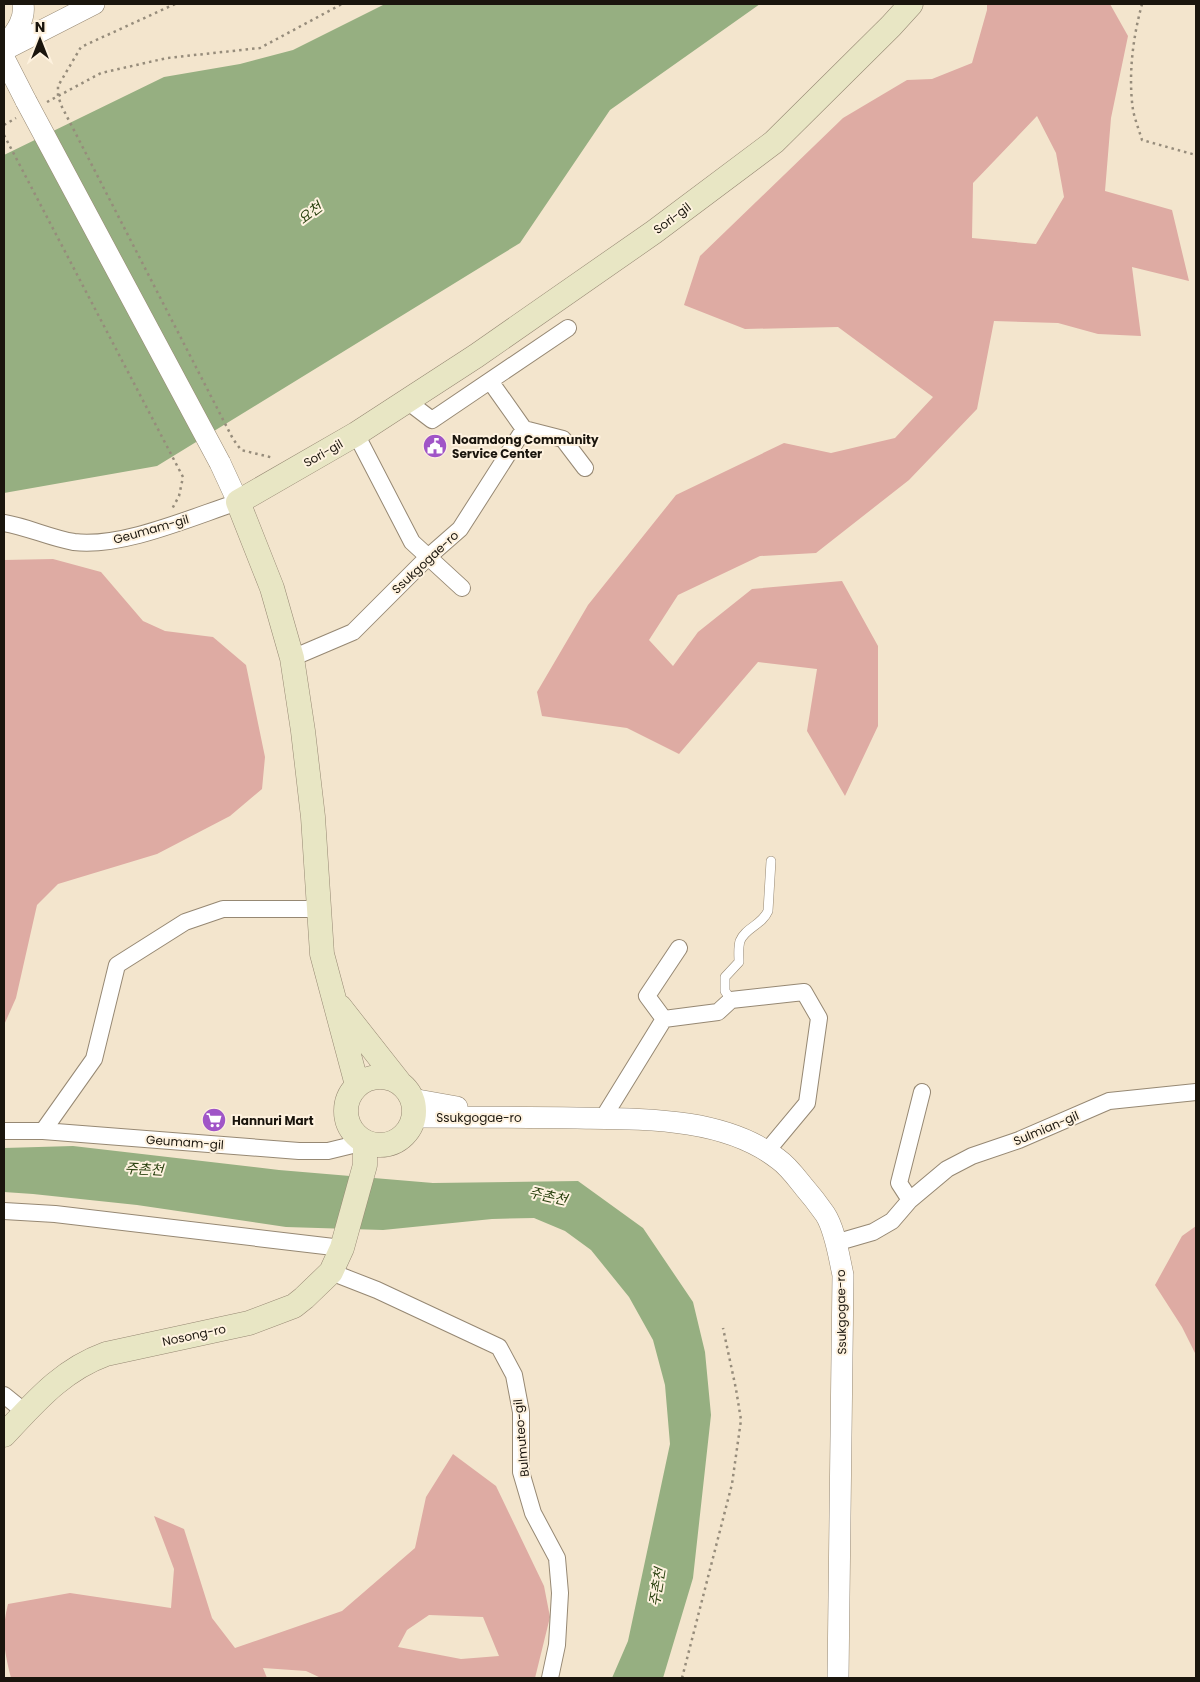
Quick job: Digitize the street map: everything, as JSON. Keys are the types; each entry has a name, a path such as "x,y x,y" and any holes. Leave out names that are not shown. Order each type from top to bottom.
{"main road":[{"name":"Sori-gil","path":"238,502 356,434 407,401 476,356 654,232 774,142 892,26 911,4"},
{"path":"238,502 272,588 292,658 313,817 322,954 357,1085"},
{"path":"333,998 408,1100 407,1132 399,1140 388,1144 376,1145 365,1154 345,1115 348,1099 357,1085 366,1079 388,1078 408,1100"},
{"name":"Nosong-ro","path":"4,1435 66,1374 89,1361 106,1354 249,1323 294,1306 331,1272 344,1244 365,1154"}],"street":[{"path":"4,48 17,30 22,18 22,4"},
{"path":"4,48 94,4"},
{"path":"4,58 220,463 238,502"},
{"path":"407,401 432,420 568,328"},
{"path":"490,381 524,429 562,439 586,468"},
{"name":"Ssukgogae-ro","path":"292,658 353,632 428,557 460,529 524,429"},
{"path":"356,434 412,542 462,588"},
{"name":"Geumam-gil","path":"4,523 75,542 105,542 120,540 161,528 238,502"},
{"path":"43,1131 94,1059 117,965 185,922 223,909 318,909"},
{"path":"664,1019 647,996 679,948"},
{"path":"664,1019 718,1012 731,1000 804,992 819,1018 807,1103 767,1151"},
{"path":"603,1118 664,1019"},
{"path":"910,1200 898,1183 922,1092"},
{"name":"Sulmian-gil","path":"835,1243 873,1232 892,1221 910,1200 948,1169 972,1156 1019,1140 1109,1101 1196,1092"},
{"name":"Ssukgogae-ro","path":"408,1100 508,1117 662,1121 700,1125 726,1132 767,1151 780,1160 826,1215 842,1275 838,1678"},
{"name":"Geumam-gil","path":"4,1131 43,1131 299,1151 365,1154"},
{"path":"4,1211 55,1214 344,1244"},
{"name":"Bulmuteo-gil","path":"331,1272 377,1290 499,1348 514,1375 521,1412 522,1472 533,1513 557,1558 560,1593 557,1645 550,1678"},
{"path":"4,1395 26,1412"}],"lane":[{"path":"731,1000 725,991 725,977 739,962 739,943 744,934 765,918 768,912 771,860"}],"path":[{"path":"175,4 82,48 58,86 58,96 233,439 241,450 303,465"},
{"path":"4,125 29,107 58,96 101,73 167,58 260,48 342,4"},
{"path":"1142,4 1135,30 1131,89 1134,111 1142,140 1196,155"},
{"path":"4,135 183,477 179,496 161,528"},
{"path":"682,1678 732,1484 741,1420 723,1328"}],"shaded area":[{"path":"987,4 1110,4 1128,36 1111,118 1105,191 1172,210 1189,281 1132,267 1141,336 1098,334 1058,323 994,321 977,409 909,480 816,553 760,556 678,595 649,640 673,666 698,632 752,589 842,581 878,646 878,726 845,796 807,731 817,669 758,662 679,754 627,728 542,716 537,692 588,605 676,495 784,443 831,453 895,438 933,397 838,327 745,329 684,305 700,256 843,118 907,80 932,79 972,63","holes":["1037,116 1056,153 1064,197 1036,244 972,238 973,183"]},
{"path":"53,559 101,572 143,621 165,631 213,637 246,665 265,757 262,789 230,816 157,854 58,884 37,905 16,998 4,1025 4,560"},
{"path":"1196,1226 1196,1355 1182,1327 1155,1285 1182,1236"},
{"path":"453,1454 496,1486 544,1586 550,1617 535,1678 321,1678 306,1671 263,1668 267,1678 11,1678 4,1641 8,1604 70,1593 171,1608 174,1569 154,1516 184,1529 212,1618 235,1648 342,1611 415,1548 426,1497","holes":["429,1615 483,1617 499,1656 461,1659 398,1647 407,1630"]}],"water":[{"name":"요천","path":"385,4 760,4 610,110 520,243 157,466 4,493 4,155 164,77 240,64 293,50"},
{"name":"주촌천","path":"73,1146 279,1170 433,1183 578,1181 643,1228 693,1302 705,1352 711,1415 693,1578 663,1678 612,1678 628,1641 670,1444 665,1385 653,1340 629,1297 591,1250 565,1231 534,1218 492,1219 383,1230 286,1227 137,1205 4,1192 4,1148"}],"place":[{"name":"Noamdong Community Service Center","path":"435,446"},
{"name":"Hannuri Mart","path":"214,1120"}]}
